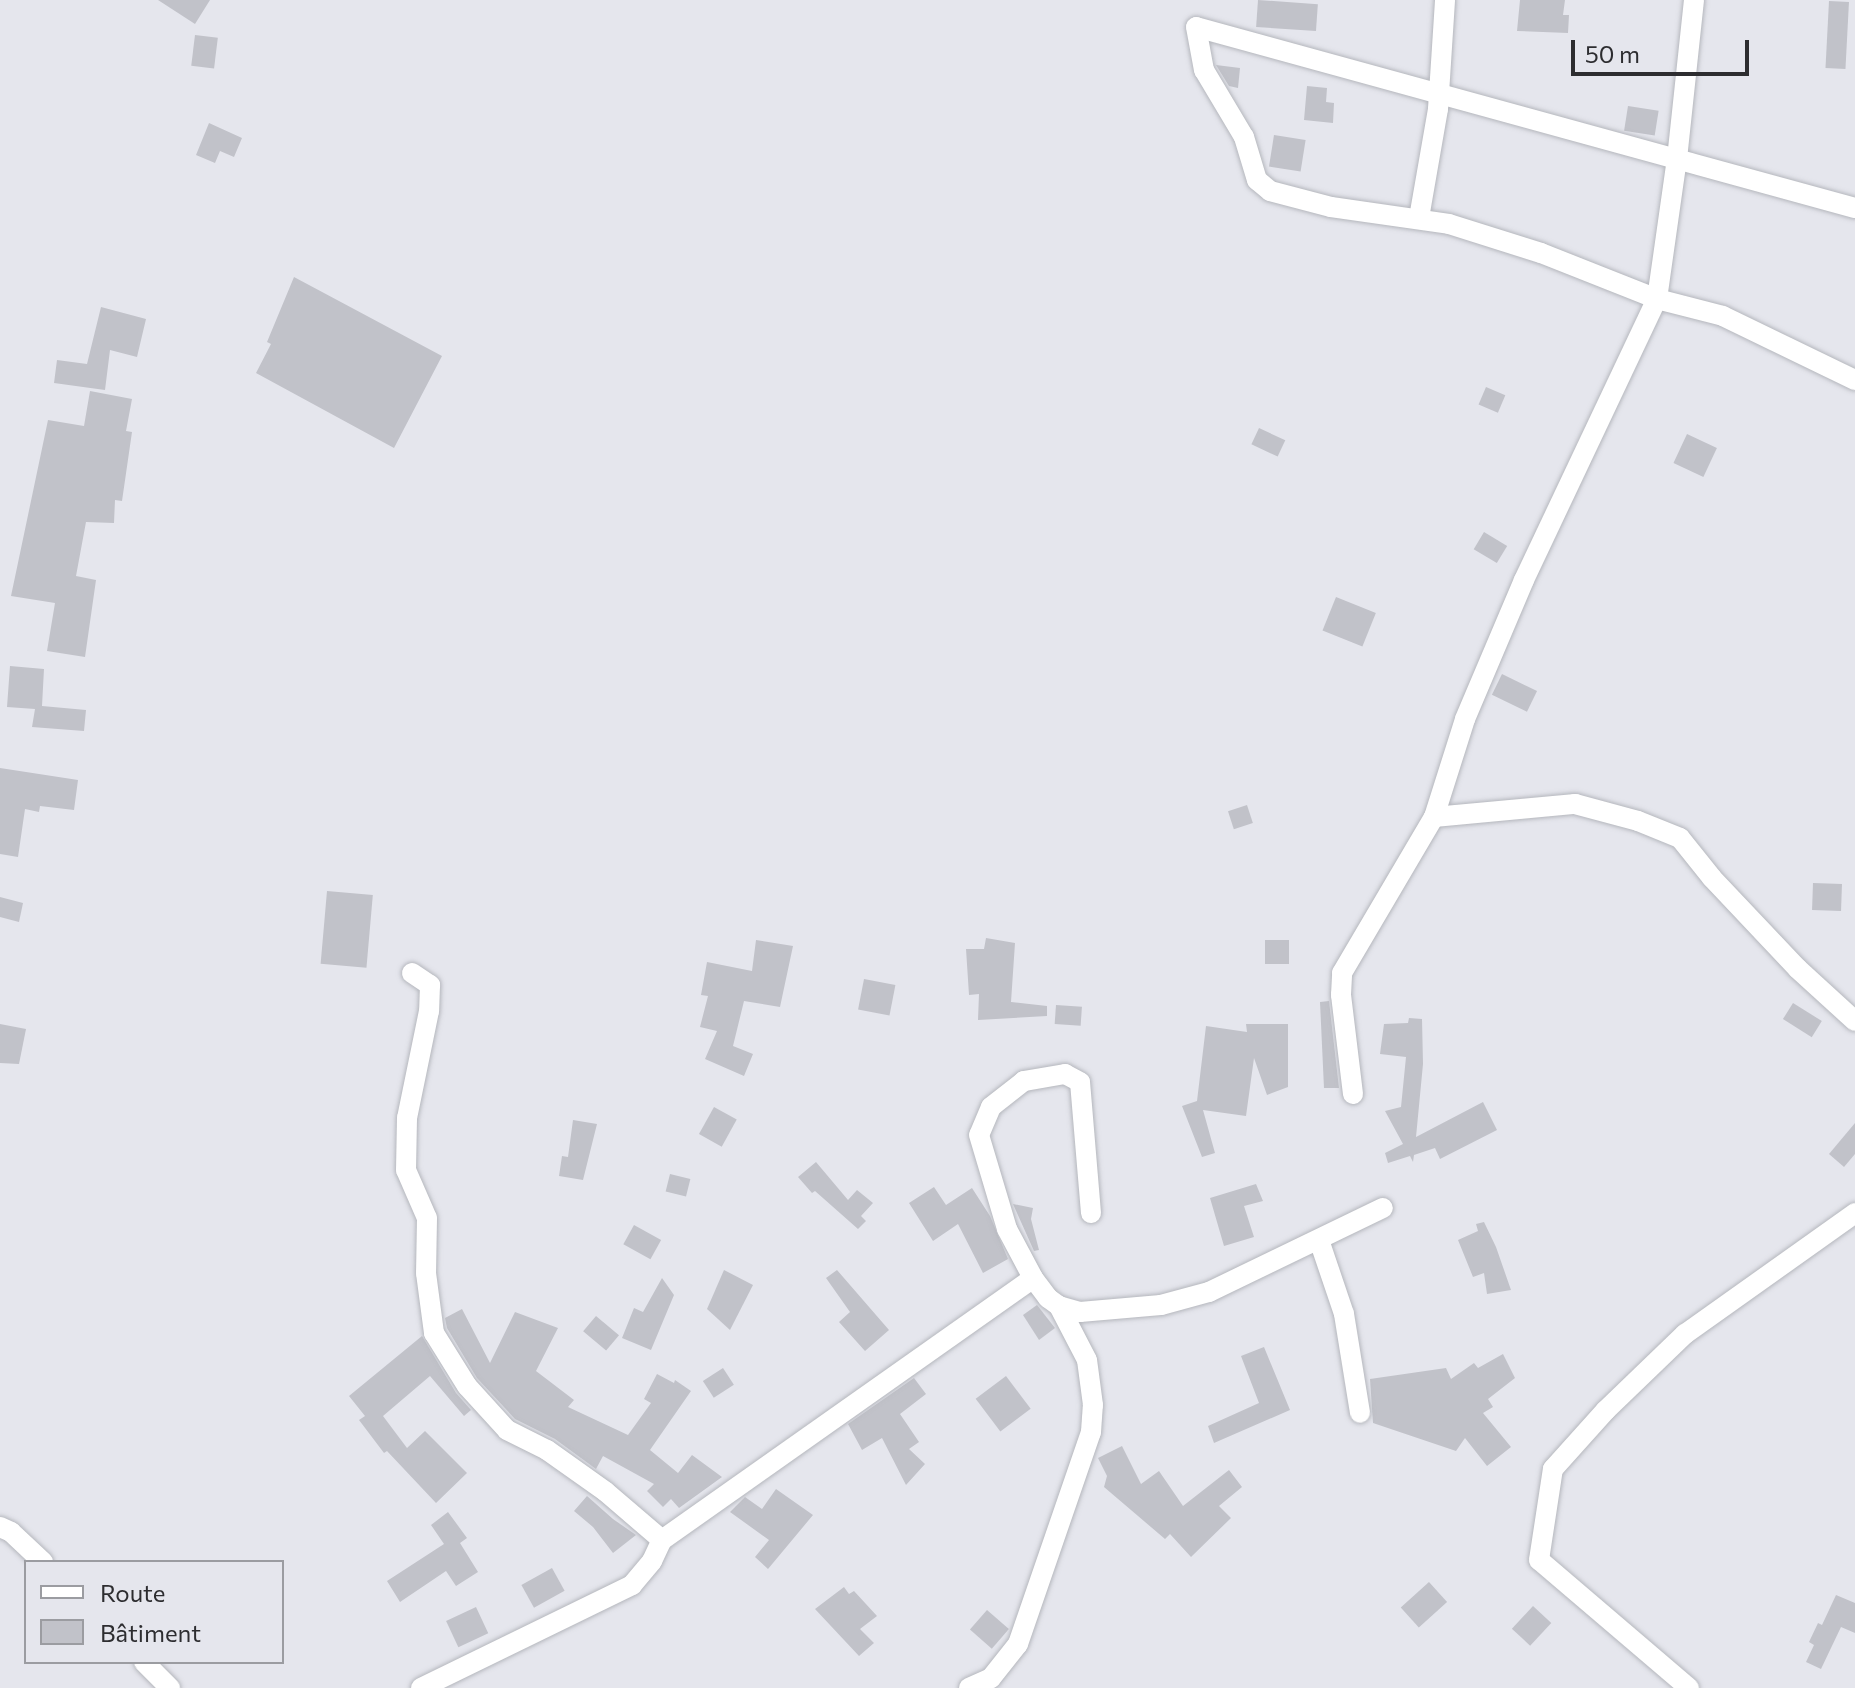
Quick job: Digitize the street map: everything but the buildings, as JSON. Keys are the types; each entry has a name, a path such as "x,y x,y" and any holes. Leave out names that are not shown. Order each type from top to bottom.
{"street":[{"path":"1419,218 1439,94 1445,0"},
{"path":"1353,1094 1341,995 1342,973 1434,817 1465,719 1524,580 1657,299 1677,159 1694,0"},
{"path":"1855,208 1196,27 1204,70 1244,137 1257,180 1270,191 1331,207 1419,218 1541,253 1657,299 1723,316 1855,380"},
{"path":"1434,817 1575,804 1638,821 1680,838 1712,878 1798,969 1855,1021"},
{"path":"412,973 430,985 429,1011 405,1145 406,1170 427,1218 426,1273 434,1333 467,1386 507,1430 547,1450 606,1492 662,1540"},
{"path":"1091,1213 1080,1082 1065,1074 1024,1081 991,1107 979,1135 1007,1229 1033,1278 1048,1298 1059,1306 1080,1312 1161,1305 1209,1292 1383,1208"},
{"path":"1689,1688 1539,1560 1553,1469 1606,1410 1685,1334 1855,1213"},
{"path":"1319,1240 1344,1314 1360,1413"},
{"path":"421,1688 632,1585 652,1561 662,1540 1033,1278"},
{"path":"969,1688 996,1683 1018,1644 1091,1432 1093,1405 1087,1360 1059,1306"},
{"path":"0,1527 11,1532 41,1560"},
{"path":"146,1664 170,1688"}]}
